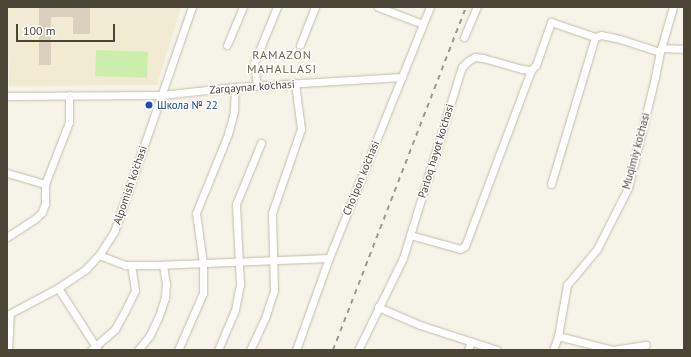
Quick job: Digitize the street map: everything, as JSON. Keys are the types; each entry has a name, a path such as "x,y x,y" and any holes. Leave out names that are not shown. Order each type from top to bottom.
{"street":[{"name":"Alpomish ko'chasi","path":"8,315 58,288 85,270 99,255 114,232 192,7"},
{"path":"227,45 242,7"},
{"path":"257,86 254,63 277,7"},
{"path":"300,45 315,7"},
{"path":"378,7 423,24"},
{"name":"Cho‘lpon ko'chasi","path":"296,350 329,258 430,7"},
{"path":"464,37 477,7"},
{"name":"Muqimiy ko'chasi","path":"553,350 558,336 567,285 597,248 628,188 655,77 660,50 674,7"},
{"path":"410,235 460,249 465,246 531,70 536,64 551,22 595,38 601,35 660,50 684,49"},
{"path":"551,184 595,38"},
{"name":"Parloq hayot ko'chasi","path":"358,350 403,258 462,67 475,57 531,70"},
{"name":"Zarqaynar ko'chasi","path":"7,96 161,95 235,87 402,77"},
{"path":"250,350 266,315 274,290 272,214 301,129 295,83"},
{"path":"178,350 203,293 203,263 196,213 228,134 234,111 235,87"},
{"path":"7,237 35,219 42,212 45,204 45,184 69,122 69,95"},
{"path":"218,350 235,310 240,284 236,204 261,142"},
{"path":"7,173 45,184"},
{"path":"99,255 125,265 164,265 329,258"},
{"path":"58,288 95,349 115,329 135,290 131,265"},
{"path":"138,350 150,335 159,316 165,298 166,284 164,265"},
{"path":"378,307 420,325 497,350"},
{"path":"8,315 8,350"},
{"path":"558,336 613,350 646,345"},
{"path":"468,350 471,341"}],"shaded area":[{"path":"7,7 181,7 157,85 9,86"}],"green space":[{"path":"96,50 148,52 147,78 95,76"}],"building":[{"path":"39,7 90,7 90,34 73,34 73,17 51,17 51,65 39,65"}],"railway":[{"path":"333,350 466,7"}],"place":[{"name":"Школа № 22","path":"149,105"}],"district":[{"name":"RAMAZON MAHALLASI","path":"282,62"}]}
